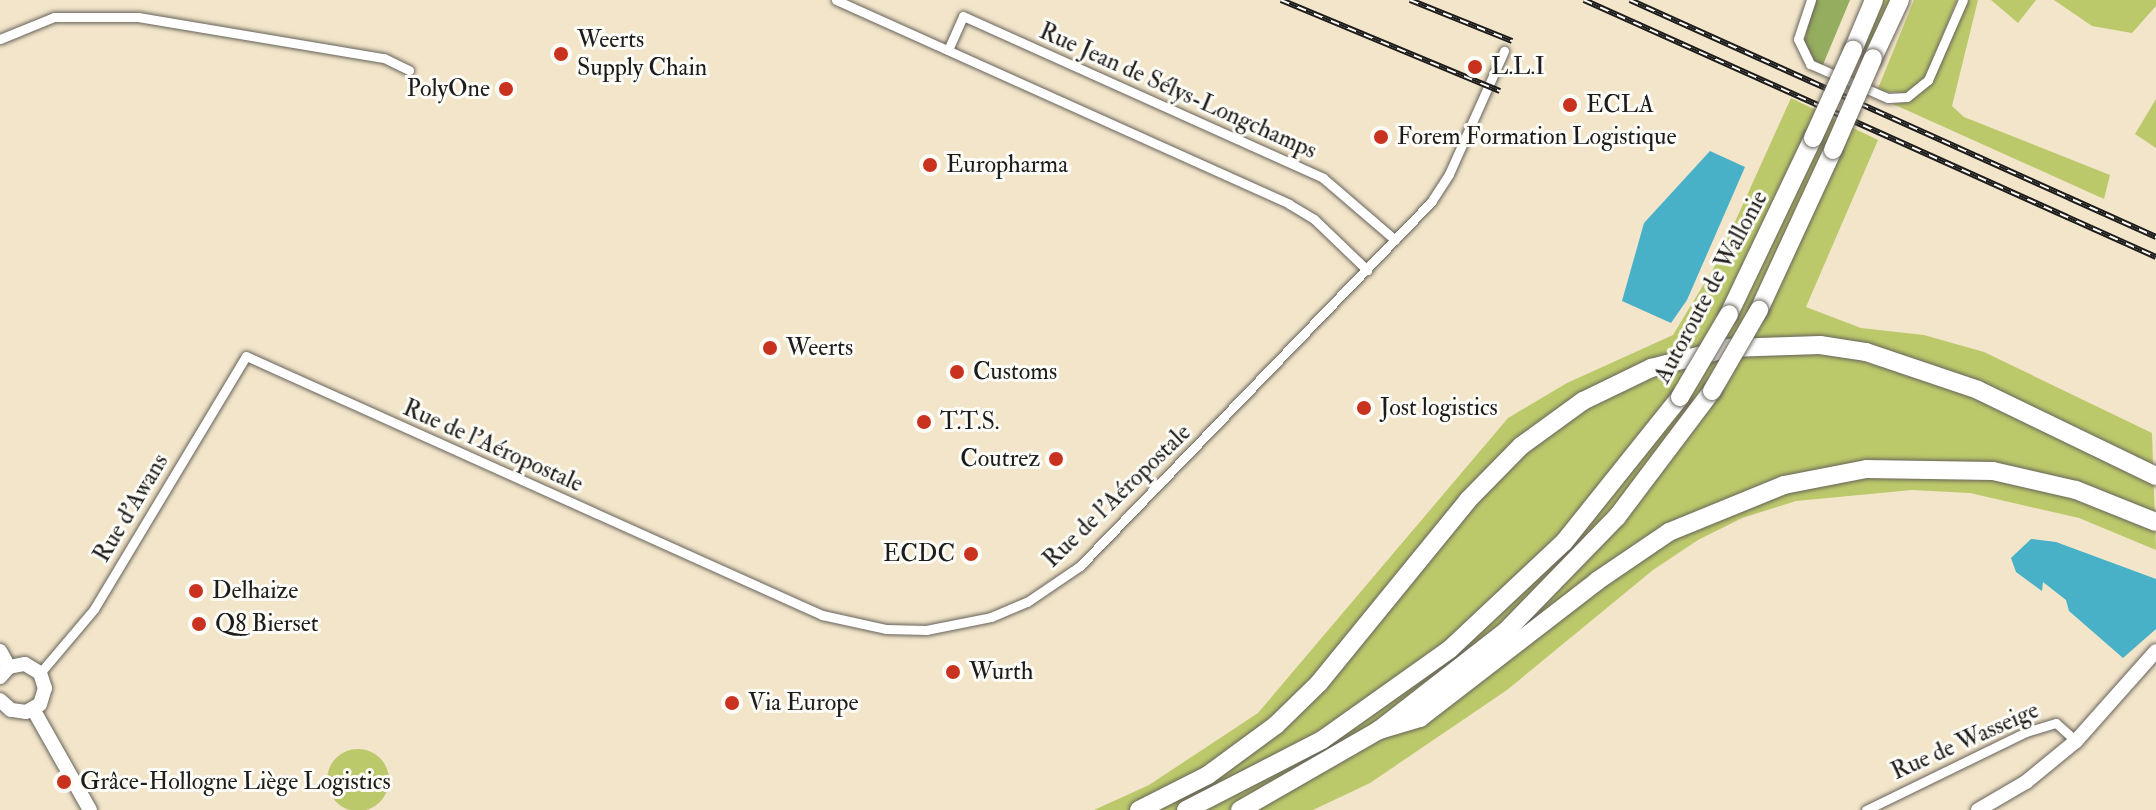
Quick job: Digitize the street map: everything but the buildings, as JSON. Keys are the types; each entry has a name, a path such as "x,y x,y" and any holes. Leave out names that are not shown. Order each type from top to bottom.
{"highway":[{"path":"1849,47 1861,0"},
{"name":"Autoroute de Wallonie","path":"1186,810 1322,740 1450,649 1564,542 1680,397 1729,314 1813,138 1849,47 1874,0"},
{"name":"Autoroute de Wallonie","path":"1240,810 1379,730 1466,666 1543,596 1641,488 1712,391 1759,310 1900,0"},
{"path":"1139,810 1208,775 1276,725 1319,683 1468,500 1521,446 1583,401 1651,368 1742,347 1820,345 1866,352 1978,390 2156,476"},
{"path":"1379,730 1420,718 1597,581 1669,532 1784,485 1866,469 1993,471 2076,490 2156,522"}],"main road":[{"path":"0,651 4,672 25,664 40,673 45,688 33,709"},
{"path":"1978,810 2026,782 2076,741 2156,651"},
{"path":"0,700 11,710 33,709"},
{"path":"33,709 90,810"}],"street":[{"path":"836,0 1289,204 1314,219 1367,270"},
{"path":"1811,0 1798,39 1810,64 1888,98 1907,97 1928,80 1963,0"},
{"name":"Rue Jean de Sélys-Longchamps","path":"948,50 963,16 1323,178 1395,240"},
{"path":"0,39 54,17 138,17 384,58 409,70"},
{"name":"Rue de l'Aéropostale","path":"246,356 822,615 886,629 926,630 991,617 1058,584 1395,240 1441,189 1504,51"},
{"name":"Rue d'Awans","path":"40,673 94,609 246,356"},
{"name":"Rue de Wasseige","path":"1866,810 2026,732 2056,723 2076,741"}],"green space":[{"path":"1814,0 1850,0 1822,67 1810,58 1804,42"},
{"path":"1881,0 1891,0 1867,53 1860,50"},
{"path":"1914,0 1957,0 1925,79 1906,93 1877,91"},
{"path":"1966,0 1978,0 1952,106 1964,117 2110,175 2104,199 1893,104 1907,102 1932,80"},
{"path":"1991,0 2036,0 2018,23"},
{"path":"2054,0 2156,0 2156,6 2132,33 2092,26"},
{"path":"1791,98 1878,140 1806,307 1861,328 1924,335 1984,352 2152,433 2156,550 2079,518 1970,493 1912,490 1796,501 1742,518 1698,540 1653,570 1507,690 1370,783 1313,810 1094,810 1149,785 1258,713 1508,418 1567,383 1673,335 1716,264"},
{"path":"2156,99 2156,148 2135,134"},
{"path":"352,749 364,749 380,758 387,768 387,792 380,802 364,811 352,811 332,797 327,786 327,774 341,754"}],"water":[{"path":"1710,151 1745,167 1687,300 1671,323 1622,301 1644,223"},
{"path":"2031,539 2056,542 2156,579 2156,629 2123,658 2069,611 2066,600 2043,582 2042,591 2016,572 2011,558"}],"railway":[{"path":"1281,0 1500,91"},
{"path":"1410,0 1512,41"},
{"path":"1584,0 2156,257"},
{"path":"1630,0 2156,237"}],"place":[{"name":"Weerts Supply Chain","path":"561,54"},
{"name":"L.L.I","path":"1475,67"},
{"name":"PolyOne","path":"506,89"},
{"name":"ECLA","path":"1570,105"},
{"name":"Forem Formation Logistique","path":"1381,137"},
{"name":"Europharma","path":"930,165"},
{"name":"Weerts","path":"770,348"},
{"name":"Customs","path":"957,372"},
{"name":"Jost logistics","path":"1364,408"},
{"name":"T.T.S.","path":"924,422"},
{"name":"Coutrez","path":"1056,459"},
{"name":"ECDC","path":"971,554"},
{"name":"Delhaize","path":"196,591"},
{"name":"Q8 Bierset","path":"199,624"},
{"name":"Wurth","path":"953,672"},
{"name":"Via Europe","path":"732,703"},
{"name":"Grâce-Hollogne Liège Logistics","path":"64,782"}]}
